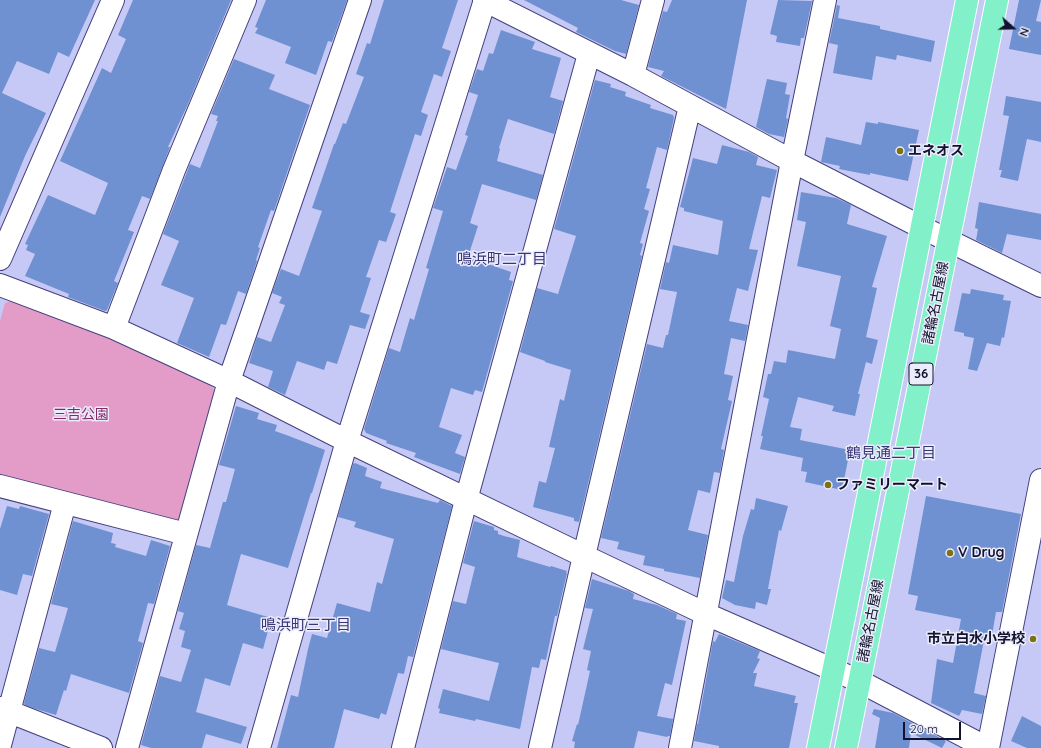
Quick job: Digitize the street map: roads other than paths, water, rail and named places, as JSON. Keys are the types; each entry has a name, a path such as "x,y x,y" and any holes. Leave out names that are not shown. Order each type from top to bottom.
{"main road":[{"name":"諸輪名古屋線","path":"818,748 967,0"},
{"name":"諸輪名古屋線","path":"846,748 997,0"}],"street":[{"path":"0,259 113,0"},
{"path":"114,328 174,170 245,0"},
{"path":"127,748 229,381 360,0"},
{"path":"259,748 346,441 485,0 633,75 792,161 948,241 1041,286"},
{"path":"633,75 653,0"},
{"path":"680,748 792,161 825,0"},
{"path":"403,748 466,500 589,54"},
{"path":"540,748 690,106"},
{"path":"0,285 114,328 229,381 466,500 706,614 859,681 987,748 1041,480"},
{"path":"0,486 186,534"},
{"path":"0,745 4,710 64,503"},
{"path":"4,710 101,748"}],"place":[{"name":"エネオス","path":"900,151"},
{"name":"ファミリーマート","path":"828,485"},
{"name":"V Drug","path":"950,553"},
{"name":"市立白水小学校","path":"1033,639"}],"district":[{"name":"鳴浜町二丁目","path":"502,259"},
{"name":"鶴見通二丁目","path":"891,453"},
{"name":"鳴浜町三丁目","path":"306,625"}],"park label":[{"name":"三吉公園","path":"81,415"}]}
